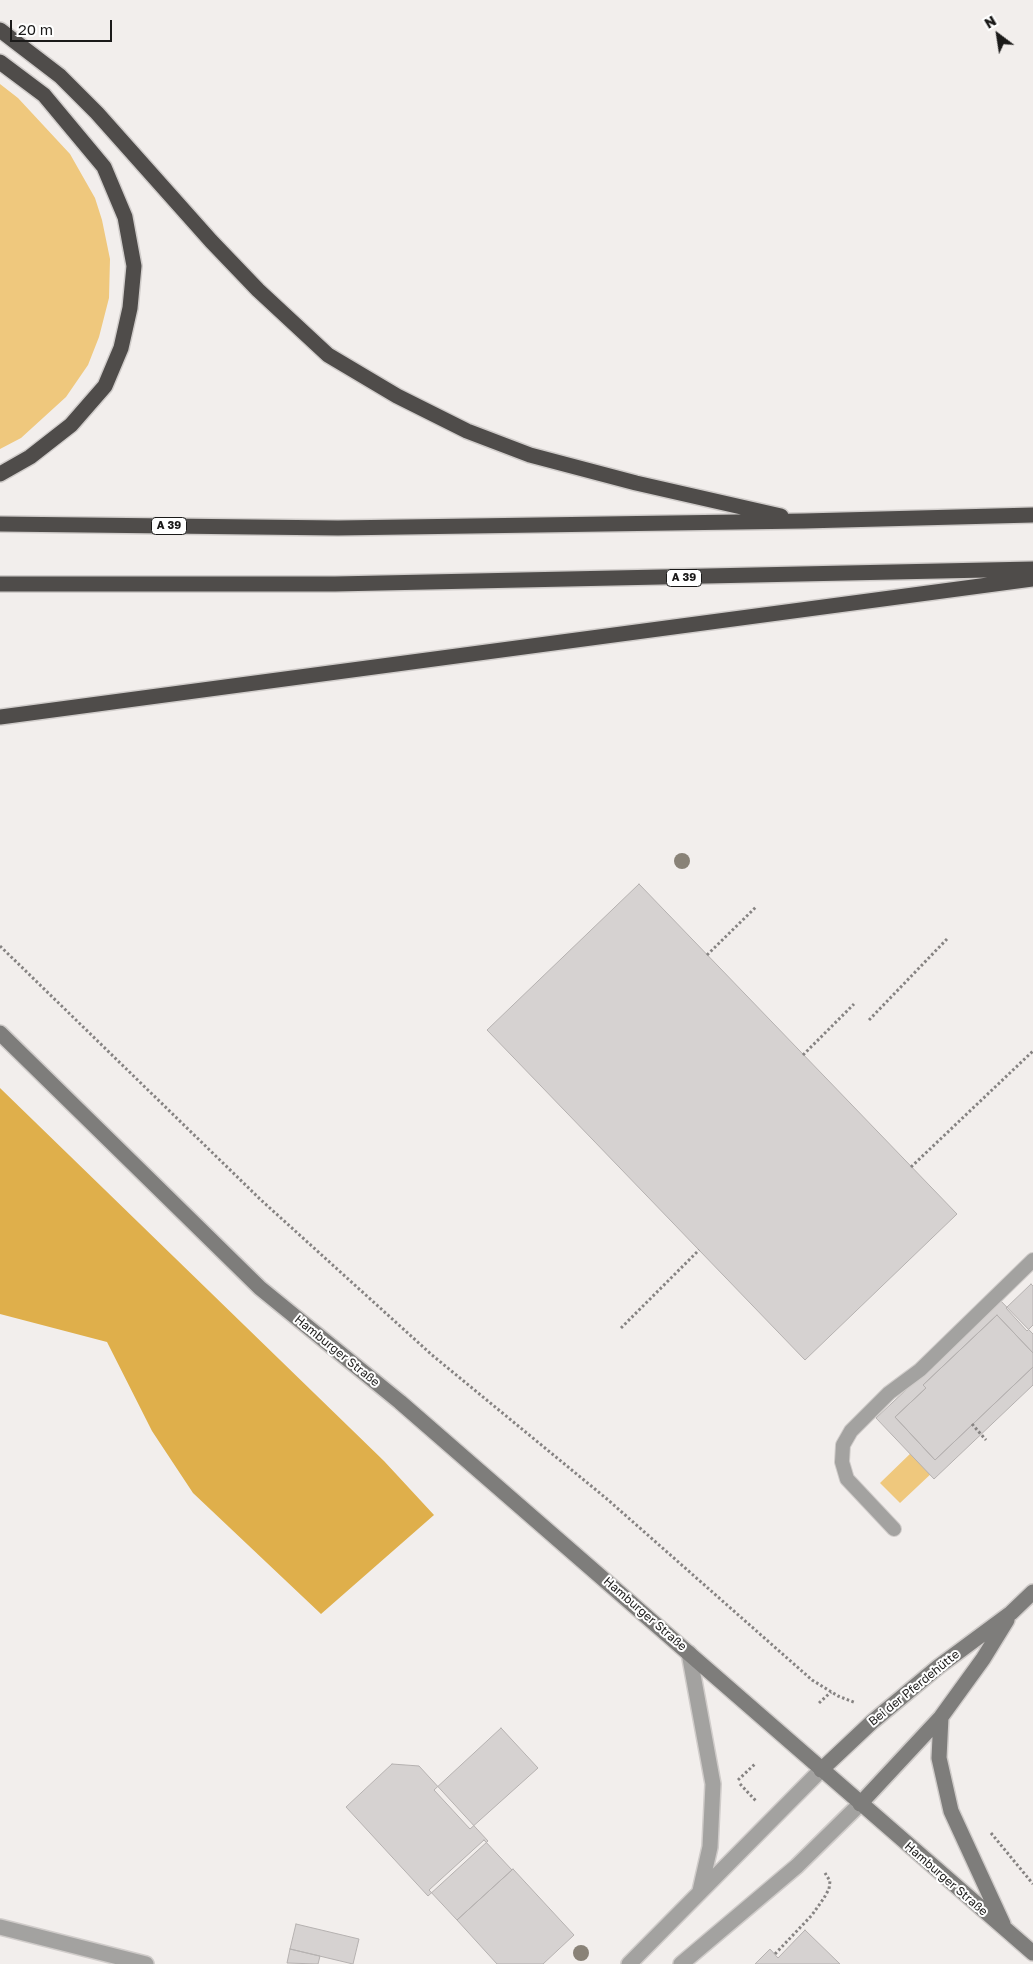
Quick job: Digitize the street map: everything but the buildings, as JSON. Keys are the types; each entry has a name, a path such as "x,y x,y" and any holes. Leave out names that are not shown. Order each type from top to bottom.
{"highway":[{"path":"0,30 66,82 97,112 211,241 258,290 328,355 397,396 467,431 530,455 636,483 804,521"},
{"path":"0,62 44,95 104,167 125,216 134,266 130,308 121,348 105,386 71,425 30,457 0,474"},
{"name":"A 39","path":"0,524 338,528 804,521 1033,515"},
{"name":"A 39","path":"0,584 345,584 1033,569"},
{"path":"0,717 1033,579"}],"main road":[{"name":"Hamburger Straße","path":"0,1033 260,1288 408,1408 1033,1953"},
{"name":"Bei der Pferdehütte","path":"821,1770 872,1722 938,1667 1011,1613 1033,1592"},
{"name":"Bei der Pferdehütte","path":"860,1804 941,1717 983,1659 1011,1613"},
{"path":"941,1717 939,1758 951,1811 1006,1930"}],"street":[{"name":"Hamburger Straße","path":"690,1653 713,1784 710,1847 699,1893"},
{"path":"628,1964 821,1770"},
{"path":"681,1964 797,1866 860,1804"},
{"path":"0,1927 146,1964"}],"lane":[{"path":"894,1529 847,1479 842,1462 843,1445 851,1430 889,1393 920,1370 1033,1260"}],"path":[{"path":"707,954 757,906"},
{"path":"869,1020 947,939"},
{"path":"0,946 261,1200 432,1355 607,1499 812,1680 831,1692 858,1703"},
{"path":"803,1055 854,1004"},
{"path":"911,1167 1033,1051"},
{"path":"622,1328 699,1250"},
{"path":"972,1424 986,1440"},
{"path":"819,1703 831,1692"},
{"path":"756,1763 737,1781 759,1804"},
{"path":"990,1832 1033,1884"},
{"path":"775,1954 812,1914 824,1898 829,1889 830,1881 825,1872"}],"shaded area":[{"path":"0,84 18,98 70,154 95,198 102,220 110,259 109,298 99,337 88,365 66,397 21,438 0,449"},
{"path":"0,1088 384,1461 434,1515 321,1614 193,1493 152,1431 107,1342 0,1314"},
{"path":"914,1450 934,1471 900,1503 880,1483"}]}
